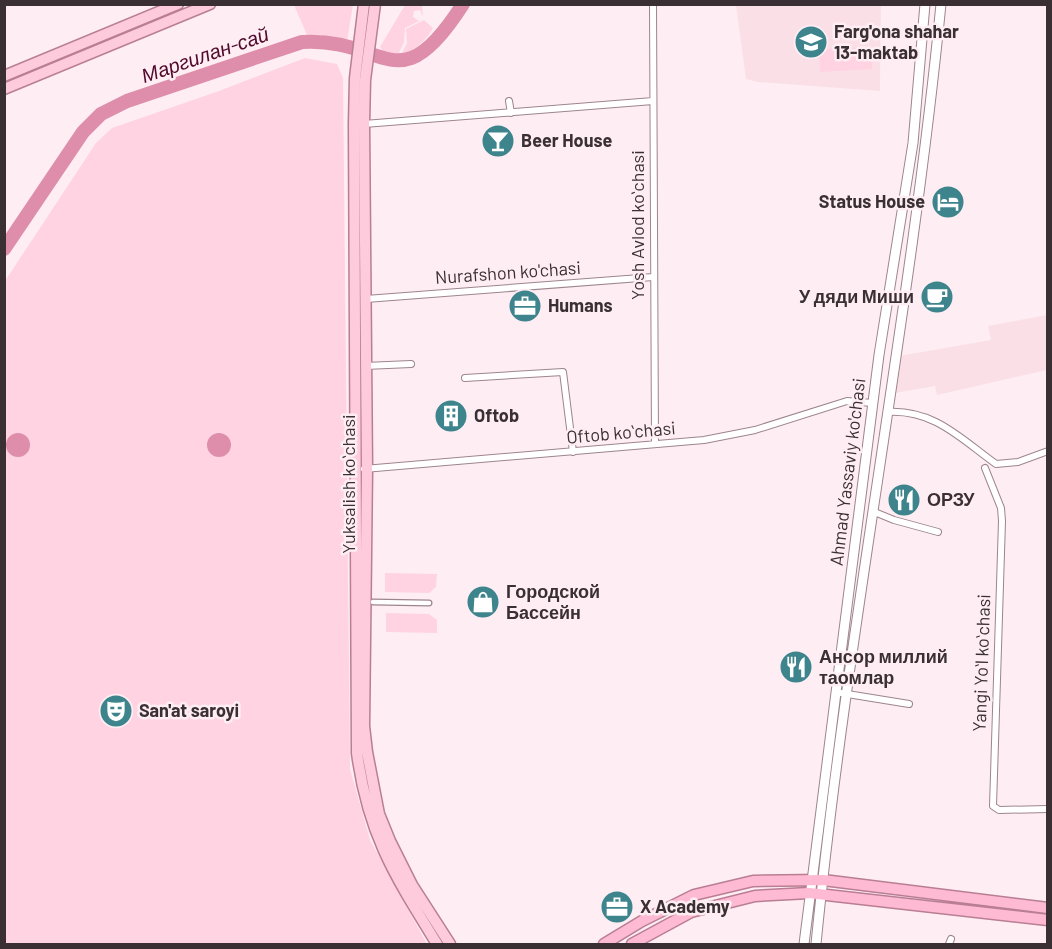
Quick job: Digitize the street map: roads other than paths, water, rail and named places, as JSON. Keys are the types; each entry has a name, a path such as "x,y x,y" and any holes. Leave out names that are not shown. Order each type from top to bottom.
{"highway":[{"path":"604,945 665,909 716,888 753,881 823,880 1047,908"},
{"path":"632,945 673,920 715,904 755,896 809,893 1047,920"}],"main road":[{"path":"4,76 178,4"},
{"path":"4,89 210,4"},
{"name":"Yuksalish koʻchasi","path":"363,4 364,43 360,79 364,726 371,781 390,841 412,885 450,945"},
{"name":"Yuksalish koʻchasi","path":"364,43 375,4"},
{"name":"Ahmad Yassaviy ko'chasi","path":"804,945 873,403 913,143 925,4"},
{"name":"Ahmad Yassaviy ko'chasi","path":"823,880 872,510 909,270 941,4"},
{"name":"Yuksalish koʻchasi","path":"360,79 364,124 366,299 356,727 361,784 380,845 437,945"},
{"path":"816,945 823,880"}],"street":[{"name":"Yosh Avlod koʻchasi","path":"653,4 655,444"},
{"path":"509,101 511,113"},
{"path":"364,124 653,101"},
{"name":"Nurafshon ko'chasi","path":"366,299 653,277"},
{"path":"365,366 411,364"},
{"path":"465,378 563,372 573,452"},
{"name":"Oftob koʻchasi","path":"361,469 704,440 755,430 848,401 873,403"},
{"path":"886,412 898,411 940,422 996,464 1018,462 1047,452"},
{"name":"Yangi Yoʻl koʻchasi","path":"985,468 1000,508 1002,521 993,806 999,810 1047,809"},
{"path":"872,510 894,520 938,532"},
{"path":"373,602 429,603"},
{"path":"835,692 909,704"}],"waterway":[{"name":"Маргилан-сай","path":"4,249 83,132 101,114 127,101 302,42 330,43 390,59 406,60 422,52 441,35 463,4"}],"place":[{"name":"Farg'ona shahar 13-maktab","path":"811,42"},
{"name":"Beer House","path":"498,141"},
{"name":"Status House","path":"948,202"},
{"name":"У дяди Миши","path":"937,297"},
{"name":"Humans","path":"525,306"},
{"name":"Oftob","path":"451,416"},
{"name":"ОРЗУ","path":"904,500"},
{"name":"Городской Бассейн","path":"483,602"},
{"name":"Ансор миллий таомлар","path":"796,667"},
{"name":"San'at saroyi","path":"116,711"},
{"name":"X Academy","path":"617,907"}]}
